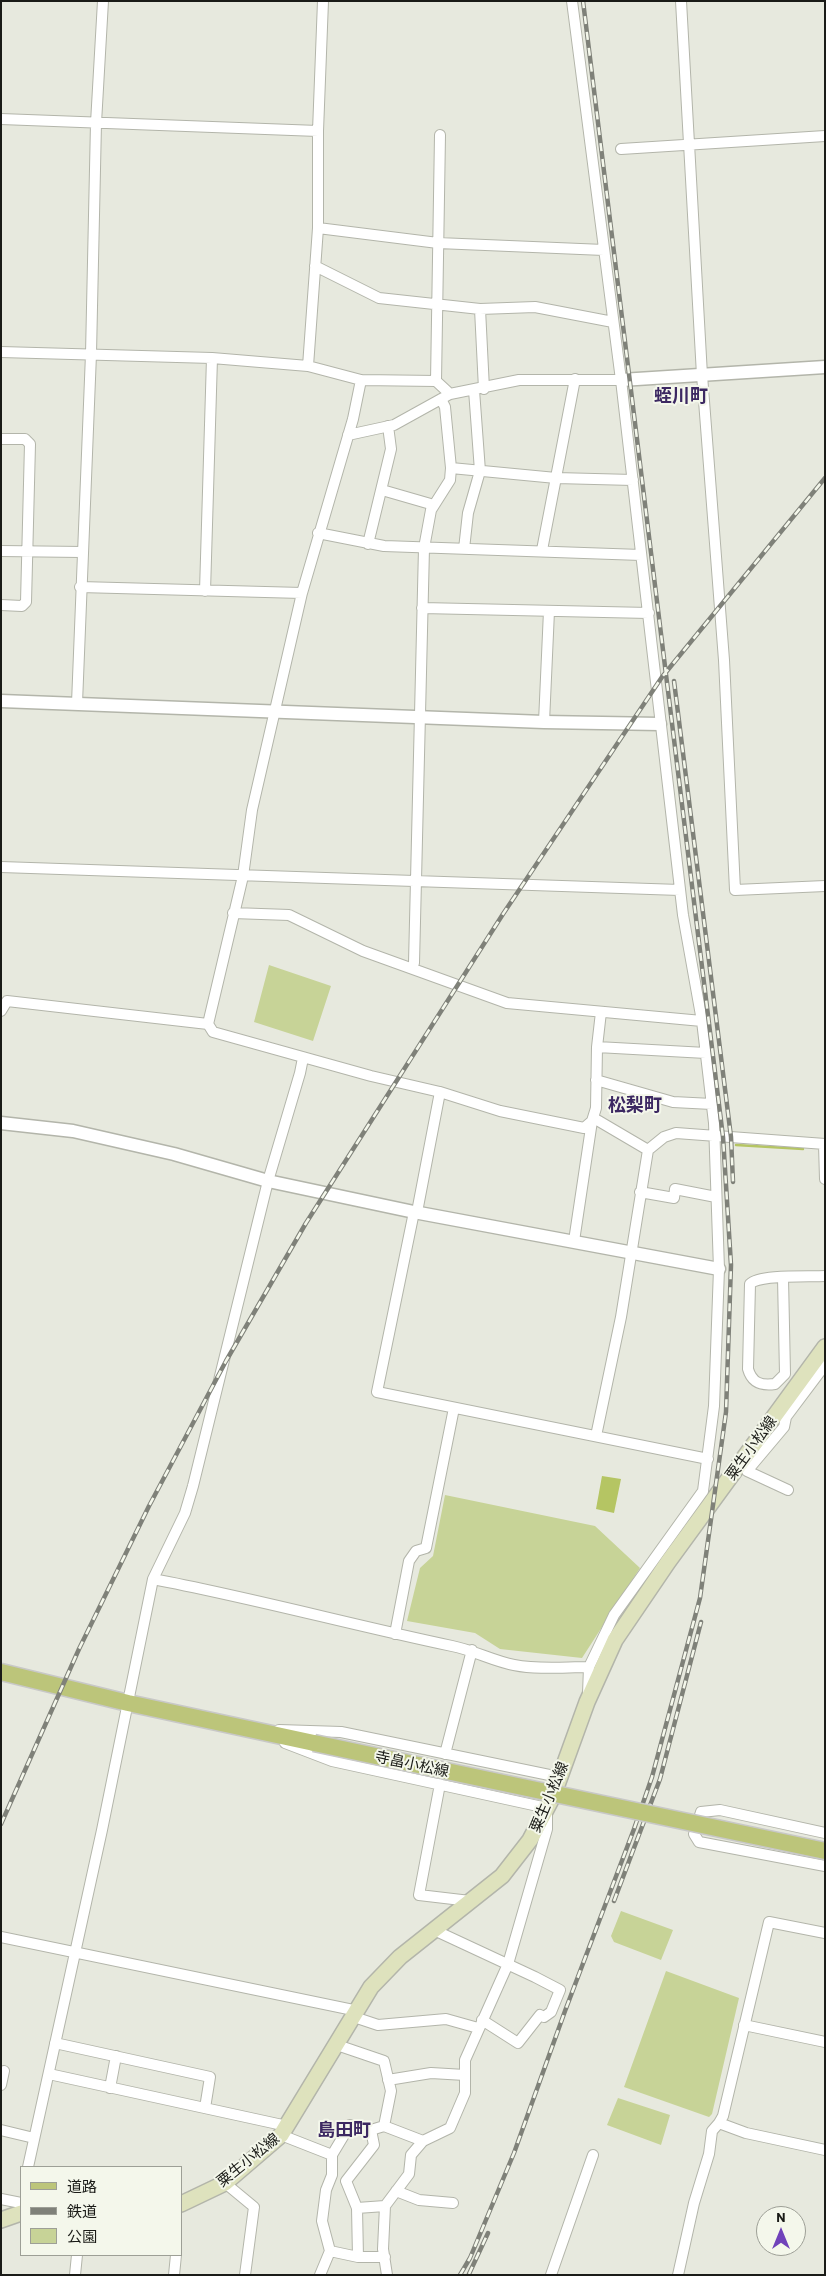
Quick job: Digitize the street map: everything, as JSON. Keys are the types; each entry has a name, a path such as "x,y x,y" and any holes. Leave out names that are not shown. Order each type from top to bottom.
{"main road":[{"name":"粟生小松線","path":"182,2207 225,2183 284,2130 372,1986 400,1957 502,1876 530,1840 547,1808 587,1702 615,1640 633,1611 825,1347"},
{"name":"寺畠小松線","path":"1,1672 128,1703 314,1744 825,1851"},
{"path":"2,2221 20,2213"}],"street":[{"path":"77,704 80,587 91,354 96,123 103,1"},
{"path":"308,366 318,228 318,131 323,1"},
{"path":"572,1 622,380 680,890 702,1021 712,1104 719,1269 714,1406 703,1491 614,1615 589,1667 587,1702"},
{"path":"681,1 702,375 724,660 735,890 825,886"},
{"path":"1,119 318,131"},
{"path":"414,963 418,882 419,716 424,548 434,505 450,480 451,468 445,407 446,397 436,381 440,135"},
{"path":"620,148 825,136"},
{"path":"318,228 438,243 604,250"},
{"path":"315,266 379,298 480,309 535,307 613,322"},
{"path":"464,549 468,513 480,471 480,309"},
{"path":"1,352 212,358 308,366 361,380 436,381"},
{"path":"205,591 212,358"},
{"path":"348,435 388,426 446,397 519,380 622,380 825,367"},
{"path":"542,550 575,379"},
{"path":"361,380 348,435 302,593 252,810 243,876 208,1024 213,1032 302,1058 440,1092 500,1111 584,1128 592,1121 597,1120 648,1150"},
{"path":"368,544 391,449 388,426"},
{"path":"1,438 25,439 30,444 29,552 26,602 22,606 1,606"},
{"path":"451,468 556,478 633,480"},
{"path":"382,490 434,505"},
{"path":"318,533 368,544 424,548 542,550 641,555"},
{"path":"1,550 82,552"},
{"path":"80,587 302,593"},
{"path":"422,608 649,613"},
{"path":"544,722 548,611"},
{"path":"1,701 544,722 660,724"},
{"path":"1,868 680,890"},
{"path":"234,913 289,915 363,951 507,1003 702,1021"},
{"path":"1,1011 8,1001 208,1024"},
{"path":"574,1241 592,1121 596,1108 597,1047 601,1012"},
{"path":"597,1047 706,1053"},
{"path":"28,2166 153,1579 185,1513 193,1486 268,1181 300,1073 302,1058"},
{"path":"596,1080 673,1102 712,1104"},
{"path":"440,1092 377,1392 708,1459"},
{"path":"1,1124 73,1131 174,1154 268,1181 416,1212 719,1269"},
{"path":"596,1436 621,1317 648,1150 664,1138 676,1133 824,1144 825,1179"},
{"path":"640,1192 674,1198 676,1189 716,1196"},
{"path":"783,1278 785,1374 775,1384 760,1384 753,1380 748,1369 748,1288 753,1281 758,1279 825,1276"},
{"path":"788,1490 748,1471 784,1427 786,1417 825,1365"},
{"path":"395,1634 409,1561 416,1551 426,1548 454,1408"},
{"path":"153,1579 236,1595 395,1634 472,1650 512,1665 535,1668 589,1667"},
{"path":"445,1754 472,1650"},
{"path":"387,2275 384,2256 385,2206 408,2174 412,2154 423,2141 450,2128 465,2093 465,2060 508,1964 547,1829 547,1808 332,1761 276,1739 270,1734 280,1730 341,1732 559,1777"},
{"path":"440,1784 419,1895 470,1901"},
{"path":"825,1833 720,1810 702,1812 694,1834 700,1842 825,1866"},
{"path":"678,2275 694,2204 709,2154 712,2131 723,2116 769,1922 825,1934"},
{"path":"1,1937 356,2014 378,2025 446,2020 480,2024 518,2043 540,2015 544,2017 551,2012 558,2000 560,1990 434,1930"},
{"path":"744,2025 825,2042"},
{"path":"55,2043 210,2077 205,2108"},
{"path":"337,2045 384,2061 391,2091 384,2126"},
{"path":"110,2088 116,2056"},
{"path":"1,2085 4,2070"},
{"path":"388,2080 431,2073 465,2075"},
{"path":"49,2074 205,2108 284,2130 332,2155"},
{"path":"719,2123 746,2133 825,2150"},
{"path":"320,2275 330,2251 322,2222 326,2190 332,2176 332,2155 350,2125 371,2130 384,2126 423,2141"},
{"path":"1,2130 34,2138"},
{"path":"358,2257 357,2208 346,2181 374,2145 371,2130"},
{"path":"551,2275 593,2154"},
{"path":"225,2183 254,2207 245,2275"},
{"path":"396,2191 419,2200 453,2203"},
{"path":"1,2199 20,2203"},
{"path":"357,2208 385,2206"},
{"path":"330,2251 358,2257 384,2256"},
{"path":"75,2275 77,2256"},
{"path":"174,2275 176,2256"}],"green space":[{"path":"269,965 331,986 313,1041 254,1022"},
{"path":"445,1495 595,1526 640,1568 582,1658 500,1649 475,1633 407,1621 420,1568 433,1556"},
{"path":"621,1911 673,1930 661,1960 614,1942 611,1936"},
{"path":"666,1971 739,1998 712,2114 709,2117 624,2087"},
{"path":"618,2098 670,2115 661,2145 607,2125"}],"shaded area":[{"path":"602,1476 621,1479 614,1513 596,1509"}],"waterway":[{"path":"736,1145 803,1149"}],"railway":[{"path":"460,2275 470,2258 514,2153 652,1777 700,1598 726,1412 731,1265 723,1137 583,1"},
{"path":"1,1824 79,1649 149,1506 226,1361 306,1223 503,914 662,677 825,478"},
{"path":"674,681 731,1137 733,1182"},
{"path":"614,1901 660,1779 701,1622"},
{"path":"469,2274 488,2233"}],"district":[{"name":"蛭川町","path":"681,396"},
{"name":"松梨町","path":"635,1105"},
{"name":"島田町","path":"344,2130"}]}
